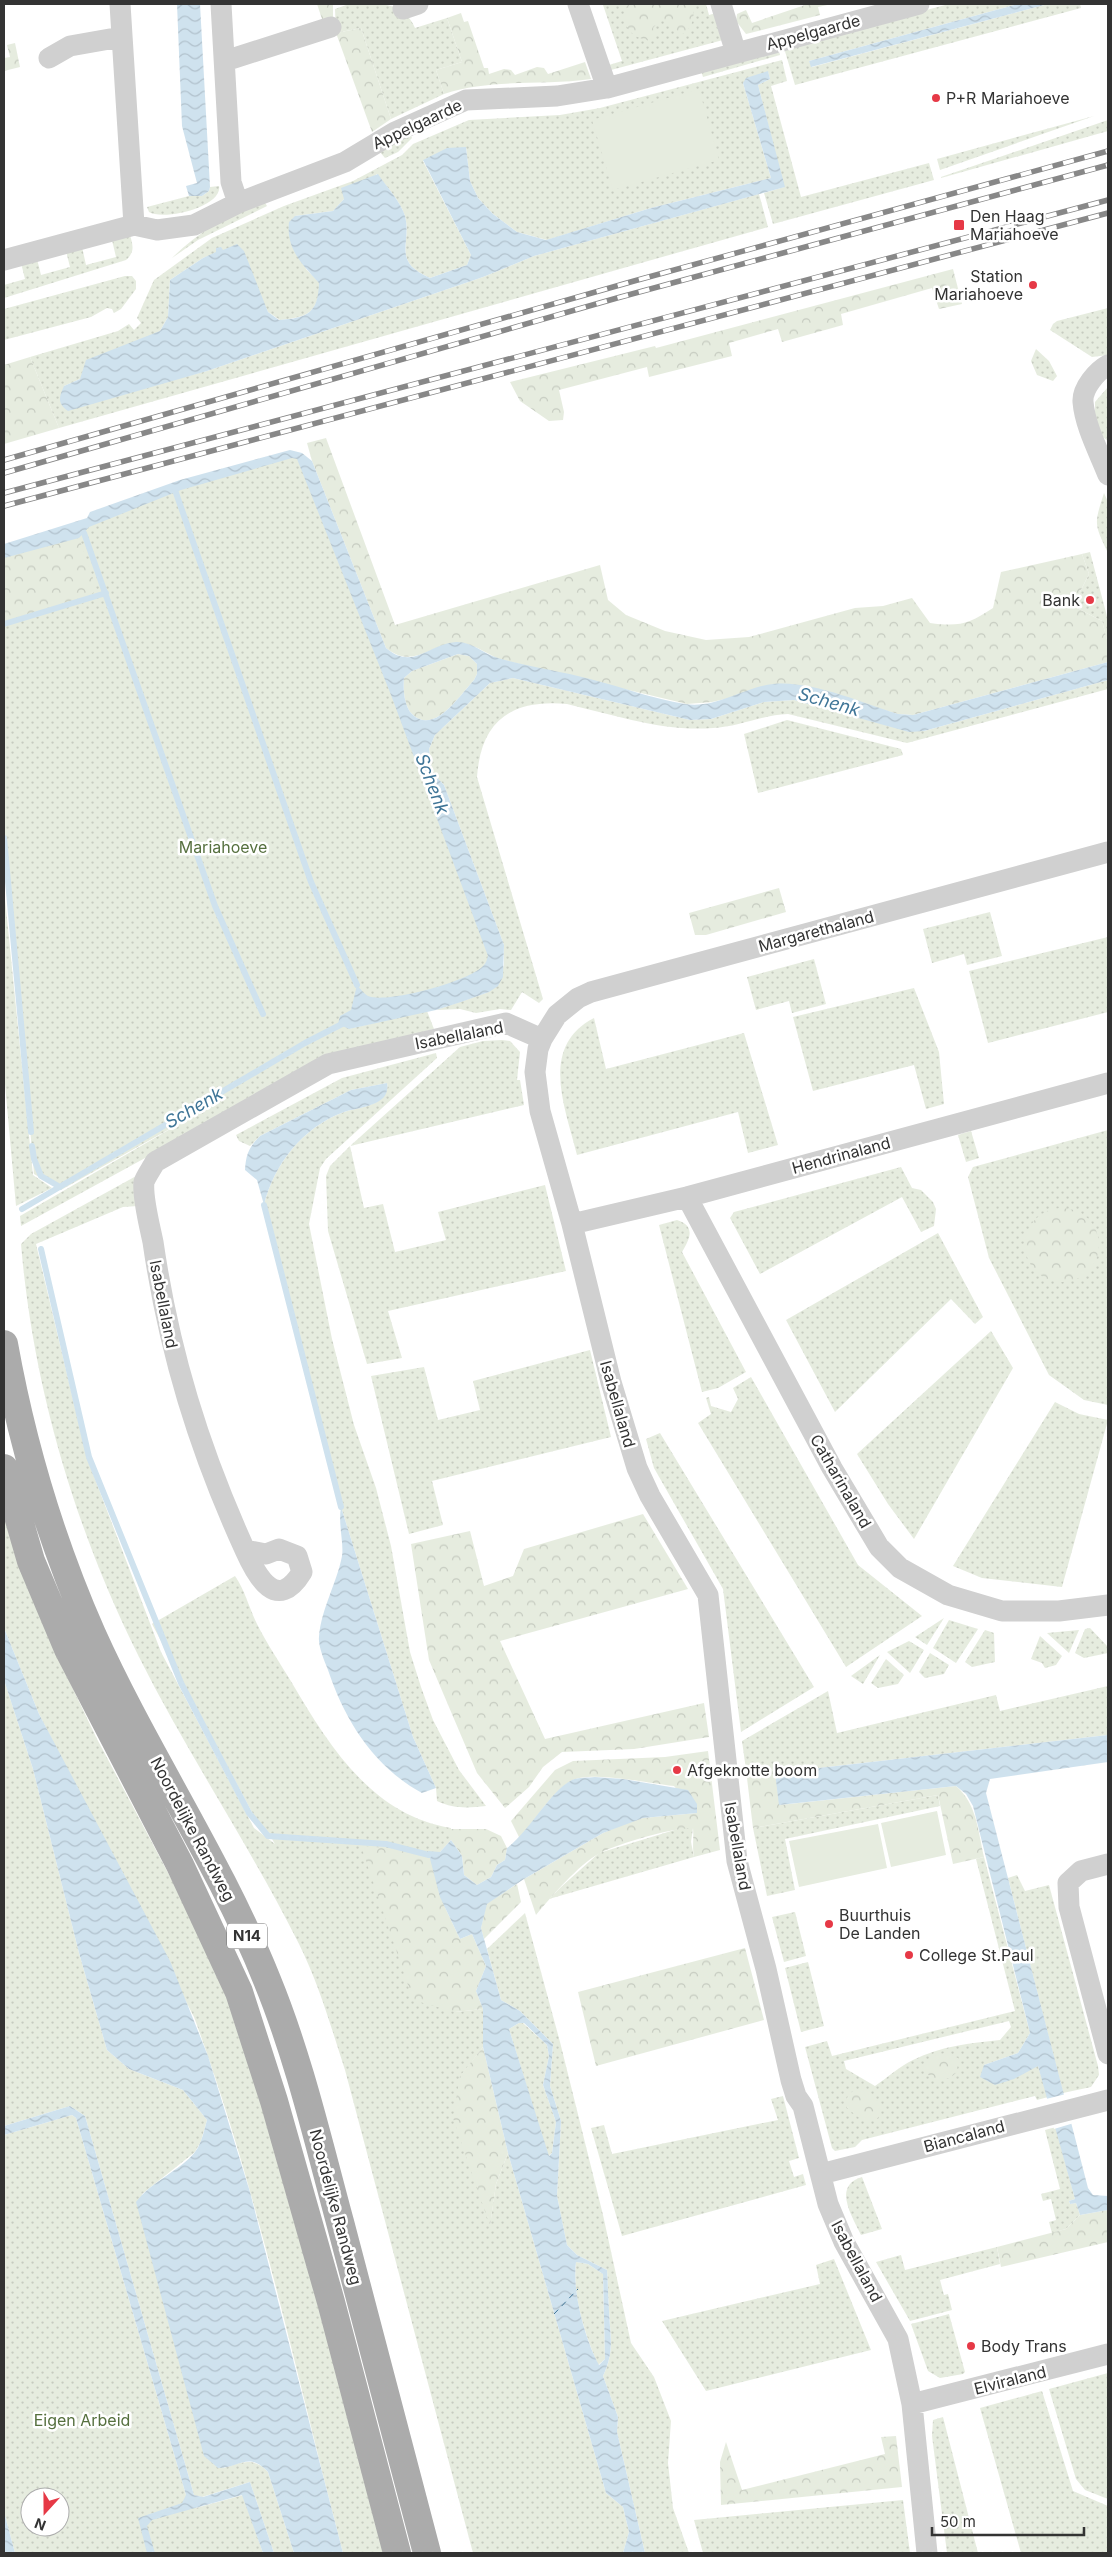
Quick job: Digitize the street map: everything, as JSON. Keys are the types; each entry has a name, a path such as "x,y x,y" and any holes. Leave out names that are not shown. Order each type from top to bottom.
{"main road":[{"name":"Noordelijke Randweg","path":"4,1344 13,1394 36,1484 74,1590 93,1636 225,1888 268,1981 304,2086 427,2553"},
{"name":"Noordelijke Randweg","path":"4,1468 31,1560 68,1649 180,1865 239,1992 282,2129 397,2553"}],"street":[{"path":"4,260 134,225 120,4"},
{"path":"221,4 231,182 238,203"},
{"path":"578,4 606,88"},
{"path":"721,4 736,53"},
{"name":"Appelgaarde","path":"134,225 157,230 194,225 238,203 345,162 395,132 439,110 466,100 558,96 606,88 919,4"},
{"path":"225,61 331,27"},
{"path":"49,58 70,46 122,37"},
{"path":"1108,365 1090,382 1082,400 1108,475"},
{"name":"Margarethaland","path":"542,1039 557,1015 578,998 591,992 1108,852"},
{"name":"Isabellaland","path":"245,1550 220,1496 174,1355 158,1275 144,1182 155,1162 328,1064 506,1023 542,1039 537,1060 536,1086 545,1128 572,1224 611,1382 637,1468 650,1496 708,1595 737,1861 766,1969 791,2080 796,2096 803,2106 828,2204 844,2242 894,2328 912,2404 927,2553"},
{"name":"Hendrinaland","path":"572,1224 687,1197 1108,1084"},
{"name":"Catharinaland","path":"687,1197 832,1468 879,1547 900,1568 948,1595 1002,1610 1059,1611 1108,1606"},
{"path":"1108,1864 1081,1872 1068,1883 1069,1907 1108,2054"},
{"name":"Biancaland","path":"821,2174 1108,2100"},
{"name":"Elviraland","path":"912,2404 1108,2354"}],"green space":[{"path":"317,4 333,4 333,19 323,22"},
{"path":"349,4 380,4 397,8 404,12 415,28 447,18 462,62 436,70 444,94 391,119 361,28 336,33 335,9"},
{"path":"628,4 693,4 694,13 691,26 681,35 666,21 660,20 653,28 656,37 655,41 640,38 634,35 627,25 625,19"},
{"path":"706,4 709,15 716,13 723,40 611,70 609,65 622,61 603,5"},
{"path":"808,4 832,4 818,7 820,15 746,34 736,21 737,14 746,10 752,23"},
{"path":"949,4 1018,4 809,61 812,67 1048,4 1080,4 1081,8 795,85 784,48"},
{"path":"461,13 464,22 468,21 484,68 488,68 489,74 504,69 511,70 515,75 537,67 544,68 548,74 585,62 591,79 498,84 462,89 444,94 436,70 462,62 447,18"},
{"path":"361,28 391,119 372,132 336,33"},
{"path":"15,43 20,67 4,71 4,58 10,57 7,45"},
{"path":"779,50 780,55 703,77 701,71"},
{"path":"782,60 787,81 771,86 801,197 929,163 934,180 773,224 764,193 784,187 758,85 770,79 768,72 743,83 771,178 651,208 547,240 517,232 493,214 478,198 470,181 466,147 423,161 471,255 467,265 430,278 418,272 411,265 406,251 405,216 397,200 377,174 344,199 333,211 295,216 306,269 320,283 317,301 310,312 298,317 280,320 268,312 261,297 223,250 203,258 170,280 168,317 160,331 80,379 64,386 153,385 207,371 483,277 534,256 759,194 768,227 59,428 30,357 118,331 129,324 134,330 141,323 137,318 154,280 212,238 284,206 353,181 402,155 413,144 469,120 560,115 600,108"},
{"path":"699,89 719,160 613,190 592,120"},
{"path":"1094,116 940,170 937,159"},
{"path":"1108,120 1108,131 941,178 941,177"},
{"path":"410,133 412,138 398,152 385,158 379,151"},
{"path":"219,186 218,194 212,200 191,210 166,215 149,212 147,207 189,196 202,196 209,191 210,187"},
{"path":"264,201 267,206 198,240 172,258 182,248 215,225"},
{"path":"130,235 132,249 131,254 126,260 4,298 4,285 25,279 21,263 37,259 41,275 70,267 66,251 82,247 86,265 116,257 112,240"},
{"path":"953,269 962,304 939,309 932,288 841,314 843,325 782,342 778,329 729,343 732,356 649,377 647,367 559,390 564,412 563,420 549,421 520,401 510,382 655,346 656,348"},
{"path":"125,276 132,276 136,281 136,289 121,309 114,313 112,309 107,308 91,317 4,340 4,309"},
{"path":"1108,308 1108,355 1092,357 1050,330 1057,321"},
{"path":"1036,349 1049,361 1057,376 1053,381 1037,375 1031,361"},
{"path":"30,357 59,428 4,444 4,365"},
{"path":"1108,387 1108,441 1100,435 1095,415 1095,402"},
{"path":"326,438 395,625 600,565 608,600 626,615 665,631 706,640 749,637 855,608 883,606 912,598 930,623 949,625 970,621 993,608 1001,572 1082,554 1089,574 1073,606 1102,621 1108,643 1108,662 913,715 898,714 792,684 712,702 687,704 499,659 472,646 461,643 445,645 412,656 395,654 386,648 312,461 307,443"},
{"name":"Mariahoeve","path":"289,454 306,460 501,975 348,1029 427,1011 434,1029 333,1055 21,1226 20,1216 191,1117 61,1190 34,1174 4,827 4,550 186,483"},
{"path":"1104,493 1108,502 1108,553 1097,524 1098,511"},
{"path":"79,538 97,590 90,595 4,621 4,558"},
{"path":"1090,552 1108,620 1108,643 1102,621 1073,606 1089,574 1082,554"},
{"path":"458,654 469,656 477,664 477,674 474,680 454,703 438,717 429,720 420,719 412,714 406,702 404,678 412,671"},
{"path":"513,678 690,720 711,719 764,702 794,700 909,731 924,731 1108,680 1108,689 907,743 788,714 769,716 732,726 695,729 639,722 567,704 547,703 530,705 515,710 502,718 492,728 485,741 477,777 543,999 539,1003 522,992 511,1010 500,1009 476,1013 460,1009 436,1010 489,992 504,966 504,945 444,785 432,772 429,749 435,735 490,683"},
{"path":"787,720 901,749 903,755 758,793 744,734"},
{"path":"779,888 786,912 706,935 695,935 689,913"},
{"path":"4,889 33,1175 52,1188 16,1206 4,1073"},
{"path":"990,912 1002,956 967,965 964,954 932,963 923,929"},
{"path":"1108,937 1108,1012 988,1043 969,971"},
{"path":"814,959 826,1004 792,1013 789,1001 756,1010 747,977"},
{"path":"914,988 939,1052 944,1104 926,1109 914,1065 813,1091 793,1017"},
{"path":"594,1018 606,1069 744,1033 778,1145 748,1153 738,1112 577,1155 563,1099 560,1080 561,1062 566,1045 577,1030"},
{"path":"502,1040 510,1041 520,1052 517,1080 520,1080 524,1105 350,1146 460,1047 483,1041"},
{"path":"436,1053 437,1058 326,1159 320,1168 309,1224 332,1339 354,1425 376,1488 391,1546 410,1652 433,1720 459,1770 486,1806 473,1807 455,1807 437,1801 436,1788 413,1737 341,1507 264,1205 275,1175 292,1149 303,1137 329,1119 379,1100 386,1092 387,1083 351,1090 260,1136 250,1146 239,1141 236,1135 342,1078"},
{"path":"1108,1130 1108,1405 1084,1400 1049,1375 989,1258 968,1177 973,1167"},
{"path":"971,1131 979,1158 966,1162 958,1135"},
{"path":"350,1146 364,1208 383,1204 395,1252 446,1240 438,1212 545,1185 566,1271 388,1311 402,1358 367,1364 328,1231 326,1176 330,1166"},
{"path":"901,1167 912,1188 921,1190 933,1202 936,1209 934,1226 921,1232 902,1197 760,1274 730,1218 734,1212"},
{"path":"138,1175 138,1206 123,1207 36,1244 87,1458 161,1652 254,1828 275,1844 268,1832 255,1818 152,1624 235,1576 242,1587 257,1624 306,1707 338,1753 356,1774 376,1793 398,1809 423,1821 451,1828 451,1840 440,1852 455,2012 483,2009 483,2047 460,2077 490,2225 496,2184 508,2153 606,2493 623,2507 629,2532 623,2553 473,2553 345,2070 319,1990 299,1944 280,1908 139,1657 95,1559 77,1508 60,1456 47,1404 27,1298 21,1244 31,1234"},
{"path":"1062,1208 1076,1211 1088,1219 1096,1231 1099,1245 1096,1259 1088,1271 1076,1279 1062,1282 1048,1279 1036,1271 1028,1259 1025,1245 1028,1231 1036,1219 1048,1211"},
{"path":"677,1220 687,1226 690,1233 682,1252 746,1372 718,1388 702,1392 659,1225"},
{"path":"938,1233 983,1317 975,1324 951,1299 835,1412 786,1320"},
{"path":"991,1331 1013,1368 914,1539 888,1504 857,1454"},
{"path":"590,1350 611,1437 432,1481 443,1525 409,1534 371,1376 424,1367 438,1420 480,1410 473,1381"},
{"path":"751,1377 858,1565 922,1616 846,1667 698,1423 711,1414 706,1398 709,1397 711,1406 731,1412 738,1399 733,1388"},
{"path":"1055,1402 1079,1414 1108,1420 1062,1587 982,1578 953,1566"},
{"path":"660,1433 814,1687 741,1732 723,1589 654,1468 646,1439"},
{"path":"643,1514 688,1589 500,1641 545,1739 704,1703 709,1737 634,1749 562,1752 543,1767 529,1787 505,1808 477,1773 429,1660 411,1544 470,1531 484,1586 513,1576 524,1549"},
{"path":"4,1515 53,1647 96,1737 183,1901 227,1997 269,2120 384,2553 343,2553 257,2216 238,2149 194,2017 39,1714 4,1628"},
{"path":"944,1618 927,1645 915,1637"},
{"path":"949,1620 978,1629 956,1663 933,1648"},
{"path":"1090,1628 1108,1647 1108,1653 1084,1658 1075,1653 1085,1629"},
{"path":"985,1630 994,1633 995,1662 972,1667 965,1662"},
{"path":"1079,1630 1069,1653 1047,1633"},
{"path":"1040,1636 1062,1656 1056,1665 1045,1668 1042,1663 1031,1659"},
{"path":"909,1641 924,1650 910,1673 887,1652"},
{"path":"930,1653 949,1665 944,1674 925,1678 919,1672"},
{"path":"880,1655 863,1684 851,1676"},
{"path":"886,1659 904,1675 898,1684 878,1688 871,1683"},
{"path":"4,1680 33,1769 79,1953 107,2050 129,2069 183,2090 207,2120 201,2141 195,2152 142,2194 224,2468 248,2462 258,2464 268,2472 294,2553 274,2553 250,2482 202,2497 194,2495 85,2116 70,2106 4,2126"},
{"path":"1108,1686 1108,1735 775,1773 746,1770 742,1741 828,1691 837,1733 996,1695 1000,1711"},
{"path":"708,1751 720,1850 694,1857 693,1828 659,1833 620,1845 600,1853 583,1865 536,1915 524,1879 603,1833 624,1824 643,1818 697,1813 674,1786 606,1777 580,1778 563,1786 556,1793 520,1839 511,1821 555,1770 573,1761 665,1757"},
{"path":"746,1770 775,1773 780,1805 956,1786 963,1793 973,1810 984,1857 953,1864 938,1795 753,1828"},
{"path":"938,1795 940,1806 785,1839 795,1890 767,1896 753,1828"},
{"path":"937,1811 946,1855 891,1867 881,1823"},
{"path":"878,1824 887,1868 799,1887 789,1841"},
{"path":"681,1828 693,1828 691,1842 694,1857 549,1899 599,1853"},
{"path":"451,1829 486,1829 501,1836 507,1848 505,1860 497,1865 491,1877 477,1885 464,1875 462,1856 451,1840"},
{"path":"361,1846 428,1851 440,1897 460,1939 472,1934 486,1966 476,1991 483,2009 455,2012 413,2000"},
{"path":"984,1857 1030,2033 1018,2053 984,2065 1038,2066 1048,2097 1037,2100 1035,2096 862,2140 855,2147 835,2151 832,2148 805,2047 827,2041 832,2056 1015,2011 976,1859","holes":["1009,2021 1011,2027 1000,2040 956,2046 924,2055 903,2065 875,2086 846,2069 844,2061"]},
{"path":"1017,1875 1025,1891 1049,1885 1098,2066 1099,2075 1091,2087 1063,2093 1008,1878"},
{"path":"517,1884 521,1902 484,1939 481,1928 486,1904"},
{"path":"795,1912 806,1956 784,1962 772,1917"},
{"path":"525,1913 560,2042 603,2215 631,2343 654,2377 671,2421 668,2463 673,2508 689,2553 645,2553 617,2432 618,2417 603,2376 609,2359 611,2344 607,2270 577,2255 567,2245 557,2196 561,2121 550,2086 553,2044 520,2011 501,2000 487,1949"},
{"path":"745,1948 764,2020 596,2066 578,1992"},
{"path":"808,1962 824,2026 801,2032 785,1968"},
{"path":"519,2023 523,2023 547,2045 549,2056 543,2085 556,2122 552,2153 548,2156 509,2029"},
{"path":"483,2047 508,2153 496,2184 490,2226 453,2118 460,2076"},
{"path":"945,2053 958,2058 957,2072 950,2078 934,2081 925,2071 926,2063 928,2060"},
{"path":"860,2089 866,2091 880,2103 881,2114 875,2121 863,2121 847,2108 846,2101 849,2095 853,2091"},
{"path":"783,2096 799,2158 789,2161 794,2177 803,2174 806,2185 622,2236 591,2128 604,2125 612,2154 778,2120 771,2099"},
{"name":"Eigen Arbeid","path":"72,2115 76,2118 186,2495 196,2508 243,2495 263,2553 15,2553 4,2512 4,2135"},
{"path":"1056,2127 1075,2199 1069,2201 1070,2204 1076,2203 1080,2215 1066,2229 1052,2233 1049,2222 1056,2220 1051,2199 1043,2201 1041,2194 1060,2189 1045,2130"},
{"path":"862,2177 882,2229 861,2235 849,2211 846,2194 848,2187 853,2181"},
{"path":"1108,2210 1108,2242 1001,2267 997,2247 1066,2229 1080,2215"},
{"path":"997,2247 1000,2264 940,2280 944,2295 948,2294 952,2310 910,2321 876,2262 901,2255 905,2270"},
{"path":"834,2259 871,2350 706,2391 662,2321 820,2284 816,2265"},
{"path":"576,2262 588,2264 603,2274 605,2359 598,2365 584,2328 578,2301 575,2275"},
{"path":"949,2314 965,2372 940,2378 928,2371 911,2324"},
{"path":"1108,2373 1108,2499 1085,2490 1076,2479 1049,2389"},
{"path":"1042,2391 1073,2491 1108,2506 1108,2553 1021,2553 980,2408"},
{"path":"943,2417 978,2553 947,2553 932,2436 933,2420"},
{"path":"896,2436 902,2487 721,2505 720,2462 726,2442 742,2490 885,2454 881,2437"},
{"path":"903,2500 910,2553 703,2553 694,2520"}],"water":[{"path":"177,4 200,4 210,187 209,191 202,196 189,196 186,186 197,183 182,126"},
{"path":"1018,4 1048,4 811,67 809,61"},
{"path":"768,71 770,79 758,85 785,187 534,256 483,277 207,371 68,411 62,405 60,397 64,386 80,379 86,360 160,331 168,317 170,280 203,258 216,252 216,248 221,247 223,250 237,244 244,251 268,312 279,320 297,318 310,312 316,301 319,283 296,255 290,240 289,222 295,216 333,211 344,199 341,188 378,174 397,200 405,216 406,251 411,265 418,272 430,278 467,265 471,255 423,160 447,148 466,147 470,181 478,198 493,214 517,232 546,240 651,208 771,178 743,83 746,78"},
{"path":"290,450 302,453 312,461 386,648 404,657 413,657 446,644 462,642 509,661 579,676 685,704 696,705 719,701 762,686 788,684 804,685 898,714 913,715 1108,662 1108,680 924,731 909,732 794,700 764,702 711,719 690,720 513,678 490,683 435,735 429,749 432,772 444,785 504,945 503,977 498,986 489,992 461,1002 436,1010 349,1029 338,1024 340,1016 351,1010 357,985 368,996 378,998 428,990 475,972 484,965 488,956 391,695 297,459 292,458 181,490 89,527 79,538 4,558 4,544 87,518 90,512 180,480","holes":["458,654 469,656 477,664 477,674 474,680 446,711 438,717 429,720 420,719 409,711 404,692 404,678 412,671"]},
{"path":"387,1083 386,1094 380,1100 371,1105 344,1112 329,1119 303,1137 292,1149 275,1175 264,1205 257,1180 245,1170 249,1151 260,1136 351,1090"},
{"path":"341,1507 413,1737 436,1788 422,1793 389,1770 363,1741 343,1707 320,1649 320,1627 342,1556"},
{"path":"4,1628 39,1714 170,1961 208,2056 250,2192 343,2553 294,2553 268,2472 261,2466 249,2462 218,2468 204,2456 136,2202 150,2188 189,2159 201,2141 207,2120 183,2090 129,2069 107,2050 79,1953 33,1769 4,1680"},
{"path":"1108,1735 1108,1762 990,1779 986,1793 1088,2188 1093,2195 1108,2196 1108,2210 1080,2215 1076,2203 1070,2204 1069,2201 1075,2199 1038,2066 1014,2079 995,2085 980,2077 984,2065 1018,2053 1030,2033 973,1806 966,1794 956,1786 779,1805 775,1773"},
{"path":"595,1777 623,1779 688,1790 697,1804 697,1813 643,1818 603,1833 524,1879 487,1904 481,1928 501,2000 520,2011 553,2044 550,2086 561,2121 557,2196 567,2245 577,2255 607,2270 611,2343 609,2359 603,2376 618,2417 617,2432 645,2553 623,2553 629,2532 623,2507 606,2493 508,2153 483,2047 483,2009 476,1991 486,1966 472,1934 460,1939 440,1897 428,1851 440,1852 451,1840 462,1856 464,1875 477,1885 491,1877 497,1865 505,1860 507,1848 524,1832 555,1793 574,1779","holes":["519,2023 524,2023 547,2045 549,2056 543,2085 556,2122 552,2153 549,2156 509,2029","576,2262 588,2264 603,2274 605,2359 599,2365 589,2342 581,2315 576,2287"]},
{"path":"70,2106 85,2116 194,2495 203,2497 250,2482 274,2553 263,2553 242,2495 152,2520 147,2526 155,2553 147,2553 138,2518 182,2503 186,2495 76,2118 72,2115 4,2135 4,2126"},
{"path":"4,2512 15,2553 4,2552"}],"pier":[{"path":"1066,2094 1074,2123 1054,2129 1046,2099"}],"waterway":[{"path":"175,490 311,882 357,985"},
{"path":"84,533 215,906 263,1014"},
{"path":"4,624 106,593"},
{"path":"4,838 31,1132"},
{"name":"Schenk","path":"22,1209 305,1043 346,1022"},
{"path":"32,1146 34,1159 41,1176 60,1187"},
{"path":"264,1205 341,1507"},
{"path":"41,1249 89,1457 181,1683 249,1813 268,1836 386,1844 429,1855"}],"ferry route":[{"path":"554,2314 578,2289"}],"railway":[{"path":"4,460 634,281 1108,151"},
{"path":"4,473 617,298 1108,165"},
{"path":"4,493 1108,200"},
{"path":"4,506 1108,213"}],"place":[{"name":"P+R Mariahoeve","path":"936,98"},
{"name":"Den Haag Mariahoeve","path":"959,225"},
{"name":"Station Mariahoeve","path":"1033,285"},
{"name":"Bank","path":"1090,600"},
{"name":"Afgeknotte boom","path":"677,1770"},
{"name":"Buurthuis De Landen","path":"829,1924"},
{"name":"College St.Paul","path":"909,1955"},
{"name":"Body Trans","path":"971,2346"}]}
